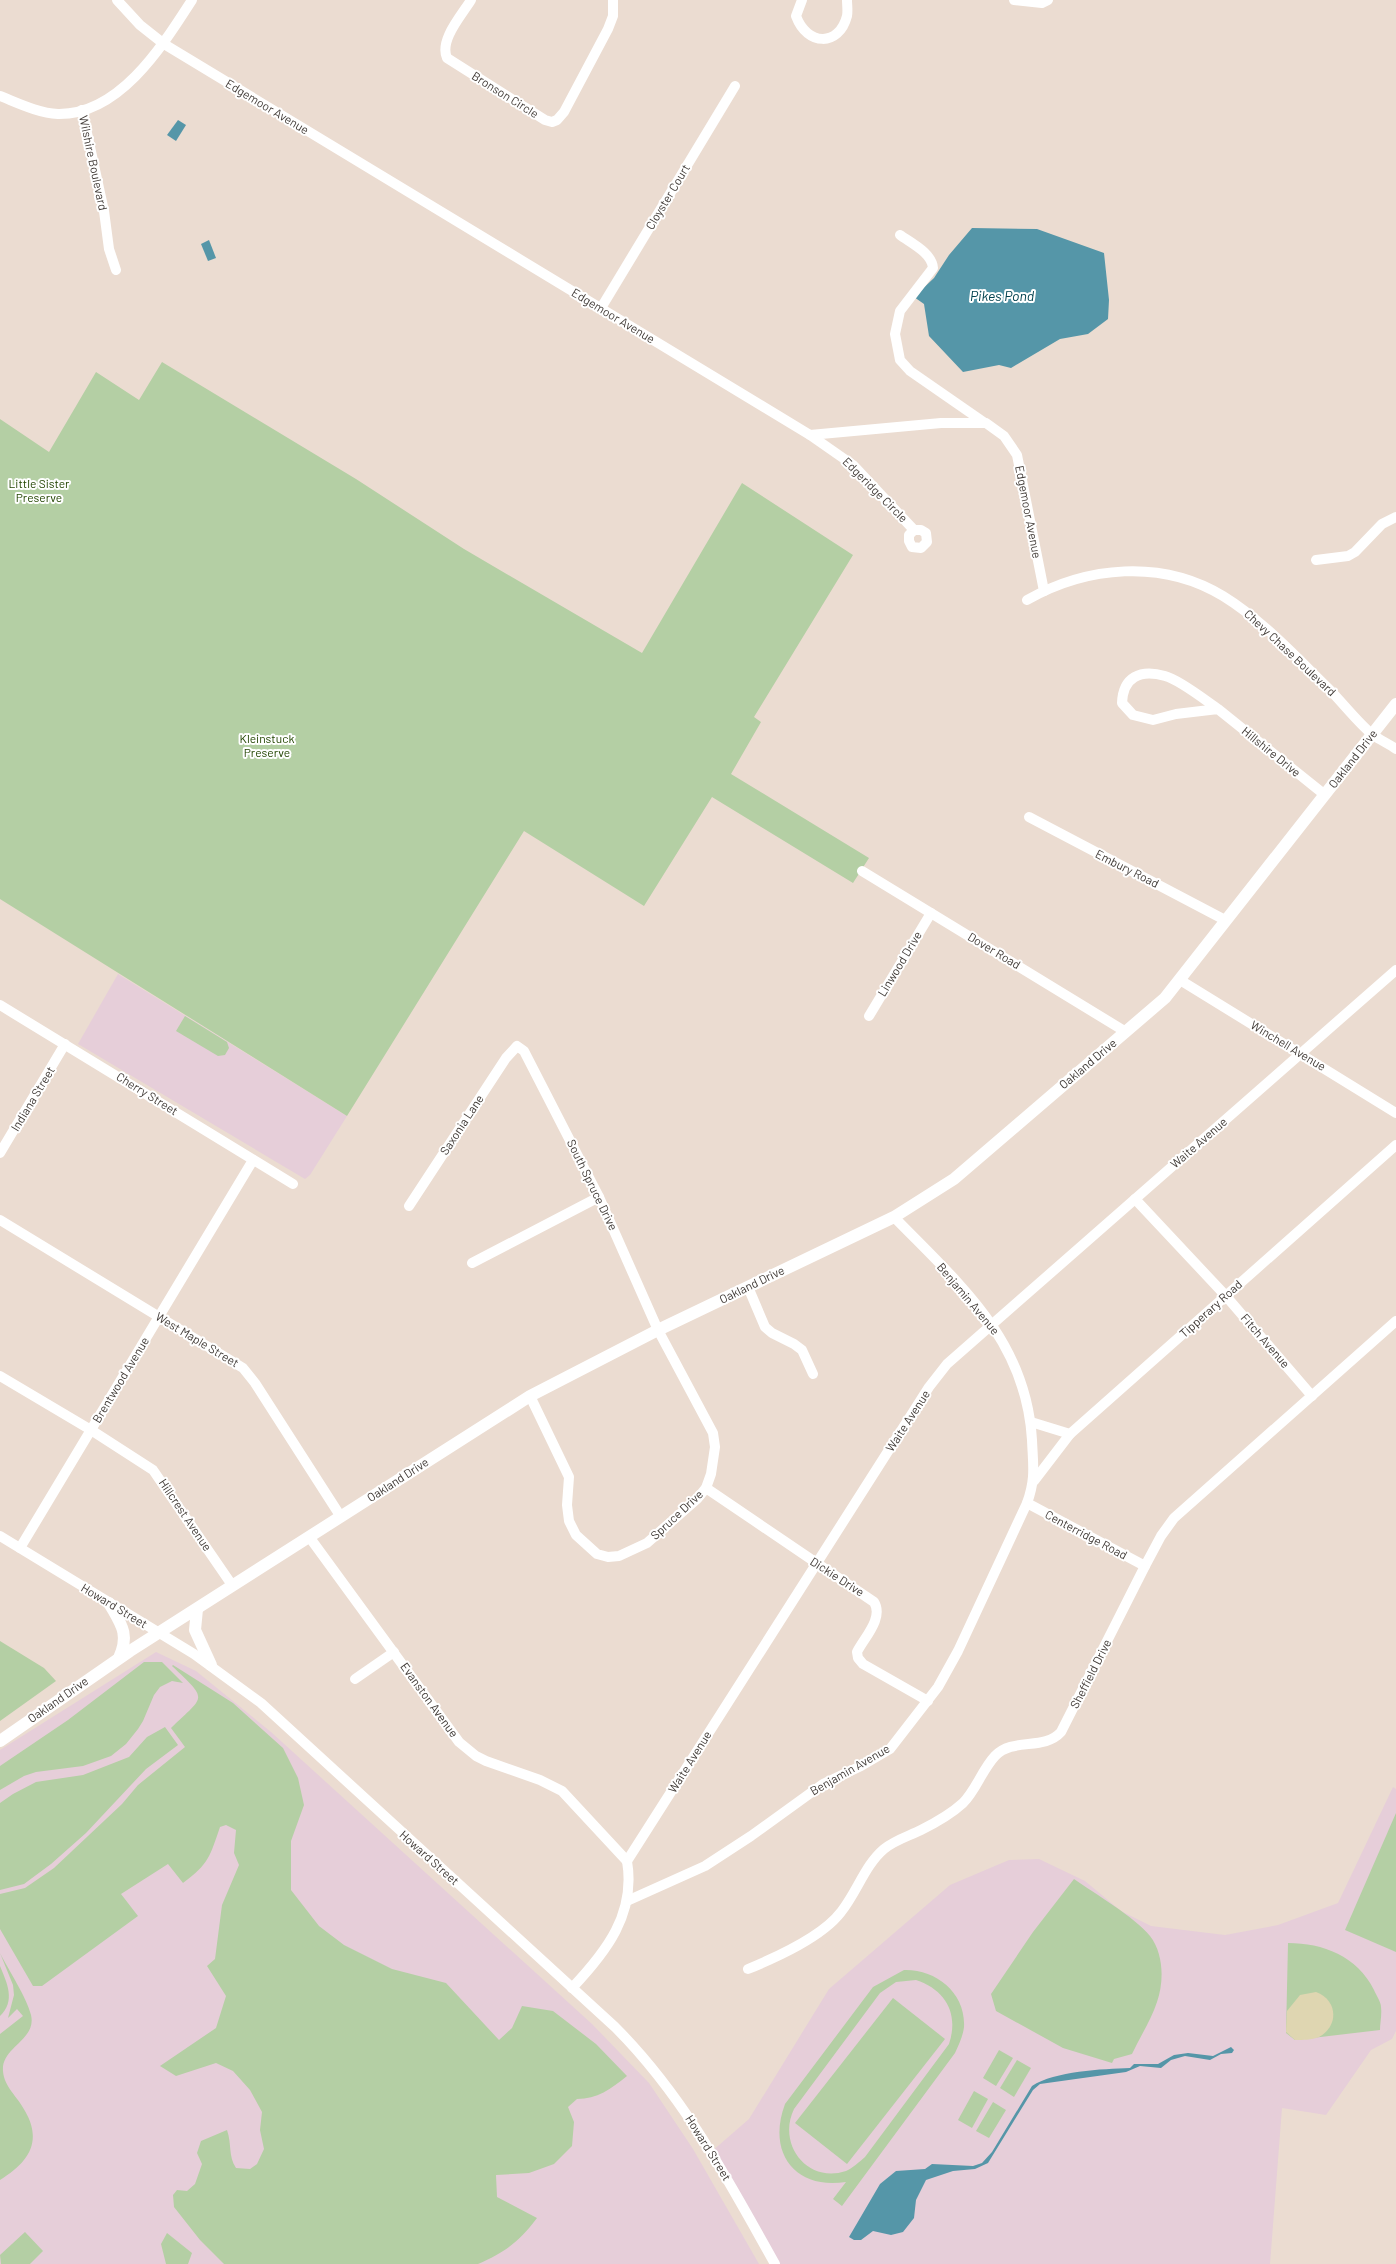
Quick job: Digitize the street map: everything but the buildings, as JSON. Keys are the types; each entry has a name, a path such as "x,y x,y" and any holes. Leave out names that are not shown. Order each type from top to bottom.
{"main road":[{"name":"Oakland Drive","path":"0,1740 158,1633 310,1538 530,1396 658,1330 894,1217 954,1179 1165,998 1396,704"},
{"path":"110,1603 122,1627 125,1639 118,1659"},
{"path":"197,1609 195,1630 211,1665"}],"street":[{"name":"Edgemoor Avenue","path":"117,0 140,25 164,44 810,435"},
{"path":"82,110 116,93 129,83 164,44 192,0"},
{"name":"Bronson Circle","path":"471,0 447,39 445,53 447,58 537,115 552,122 558,120 564,112 608,29 612,16 613,0"},
{"path":"802,0 796,16 800,28 810,37 822,40 834,36 842,28 848,15 847,0"},
{"path":"1014,0 1042,3 1048,0"},
{"name":"Cloyster Court","path":"600,308 735,86"},
{"name":"Wilshire Boulevard","path":"0,96 32,109 58,114 82,110 104,211 108,249 116,270"},
{"name":"Edgemoor Avenue","path":"900,236 927,255 933,263 933,268 900,311 895,334 900,360 910,371 1004,436 1017,455 1044,591"},
{"path":"810,435 942,423 986,423"},
{"name":"Edgeridge Circle","path":"810,435 853,466 914,530"},
{"path":"1316,560 1348,556 1355,552 1382,524 1396,516"},
{"name":"Chevy Chase Boulevard","path":"1027,600 1044,591 1085,577 1125,570 1146,570 1170,574 1208,588 1242,609 1279,641 1372,734 1396,749"},
{"name":"Hillshire Drive","path":"1218,709 1176,714 1153,720 1132,715 1122,703 1122,692 1127,682 1142,674 1165,676 1218,709 1325,795"},
{"name":"Embury Road","path":"1029,817 1225,920"},
{"name":"Dover Road","path":"862,871 1126,1032"},
{"name":"Linwood Drive","path":"869,1016 931,913"},
{"name":"Waite Avenue","path":"627,1861 929,1387 947,1364 1396,970"},
{"name":"Winchell Avenue","path":"1180,980 1396,1113"},
{"name":"Cherry Street","path":"0,1005 293,1184"},
{"name":"Indiana Street","path":"0,1153 65,1044"},
{"name":"South Spruce Drive","path":"517,1046 524,1051 599,1197 658,1330"},
{"name":"Saxonia Lane","path":"409,1206 506,1058 517,1046"},
{"name":"Tipperary Road","path":"1034,1481 1070,1434 1396,1146"},
{"name":"Brentwood Avenue","path":"20,1548 253,1160"},
{"path":"472,1263 599,1197"},
{"name":"Fitch Avenue","path":"1135,1199 1225,1296 1312,1396"},
{"name":"Benjamin Avenue","path":"627,1901 705,1866 751,1836 823,1784 861,1766 890,1749 938,1687 958,1651 1027,1503 1034,1481 1031,1422 1019,1374 1010,1353 993,1324 959,1285 894,1217"},
{"name":"West Maple Street","path":"0,1220 243,1368 341,1517"},
{"path":"748,1287 765,1327 772,1334 794,1344 802,1350 813,1374"},
{"name":"Sheffield Drive","path":"748,1969 786,1951 817,1933 836,1918 878,1855 893,1842 922,1829 963,1802 995,1756 1015,1745 1057,1738 1145,1566 1161,1536 1174,1518 1396,1321"},
{"name":"Spruce Drive","path":"530,1396 569,1477 567,1505 569,1520 576,1535 597,1554 608,1557 619,1556 647,1543 698,1500 706,1488 716,1447 713,1434 658,1330"},
{"name":"Hillcrest Avenue","path":"0,1376 91,1430 153,1470 232,1586"},
{"path":"1031,1422 1070,1434"},
{"name":"Dickie Drive","path":"706,1488 867,1596 877,1607 876,1620 861,1643 857,1652 858,1658 863,1664 928,1700"},
{"name":"Centerridge Road","path":"1027,1503 1145,1566"},
{"name":"Howard Street","path":"0,1536 211,1665 261,1703 633,2045 681,2104 723,2170 775,2264"},
{"name":"Evanston Avenue","path":"310,1538 460,1742 476,1756 486,1761 540,1780 562,1791 627,1861"},
{"path":"355,1679 394,1652"},
{"path":"572,1988 608,1946 627,1901 629,1874 627,1861"}],"shaded area":[{"path":"118,974 347,1116 310,1175 305,1179 78,1044"},
{"path":"156,1652 196,1671 271,1732 592,2024 649,2083 693,2149 759,2264 0,2264 0,1750"},
{"path":"1393,1787 1396,1789 1396,2031 1392,2039 1371,2050 1326,2115 1282,2108 1270,2264 775,2264 711,2152 749,2119 829,1989 950,1885 1009,1860 1039,1859 1085,1881 1121,1911 1151,1926 1225,1935 1278,1925 1338,1903"}],"green space":[{"name":"Kleinstuck Preserve","path":"162,362 356,479 464,549 642,653 742,483 853,555 754,717 761,722 731,774 869,858 853,883 712,797 644,906 524,831 347,1116 0,899 0,419 49,452 96,372 139,400"},
{"path":"185,1016 227,1042 229,1048 225,1055 218,1056 176,1031"},
{"path":"0,1641 44,1668 56,1681 0,1721"},
{"path":"144,1662 162,1662 183,1683 172,1681 160,1687 154,1695 143,1721 126,1744 111,1756 83,1766 36,1772 24,1776 0,1790 0,1766 68,1720"},
{"path":"173,1665 233,1703 283,1748 298,1778 304,1805 291,1841 291,1890 319,1926 344,1945 392,1969 446,1983 499,2040 512,2028 522,2006 553,2011 596,2044 627,2076 604,2092 584,2099 577,2099 568,2107 574,2122 572,2146 554,2164 529,2173 496,2175 497,2197 537,2218 518,2240 496,2255 478,2264 224,2264 200,2240 174,2207 173,2195 177,2190 187,2191 195,2184 202,2164 197,2153 201,2141 227,2130 232,2159 236,2168 250,2169 257,2164 264,2149 260,2130 262,2112 250,2090 233,2071 216,2063 176,2076 160,2066 216,2028 226,1996 207,1966 215,1959 222,1905 239,1865 234,1853 236,1830 226,1825 220,1827 208,1859 183,1883 168,1864 121,1894 138,1916 42,1986 33,1986 0,1929 0,1894 25,1888 54,1868 122,1804 138,1785 185,1747 171,1728 191,1709 198,1698 197,1692"},
{"path":"165,1727 178,1745 146,1769 86,1833 51,1864 24,1884 0,1890 0,1803 36,1782 83,1775 129,1757 147,1737"},
{"path":"1396,1813 1396,1952 1345,1930"},
{"path":"1074,1879 1144,1929 1155,1943 1160,1960 1161,1986 1152,2015 1132,2054 1114,2059 1112,2063 1063,2048 996,2011 991,1994 1033,1932"},
{"path":"1288,1943 1326,1949 1349,1960 1358,1968 1367,1978 1380,2003 1380,2030 1295,2040 1286,2033"},
{"path":"0,1953 31,2015 29,2031 7,2056 3,2071 6,2082 25,2111 33,2132 30,2151 25,2159 0,2180 0,2034 23,2016 17,2009 8,2018 14,1995 13,1985"},
{"path":"0,1966 9,1992 9,1998 5,2010 0,2016"},
{"path":"904,1970 927,1974 947,1985 954,1994 960,2004 964,2027 955,2053 842,2206 833,2199 846,2182 828,2183 812,2180 799,2173 789,2164 783,2152 780,2138 780,2121 785,2104 873,1987","holes":["916,1980 935,1990 948,2005 952,2023 949,2044 865,2157 856,2165 849,2170 832,2174 819,2172 808,2166 799,2158 789,2135 794,2109 880,1993 896,1982"]},
{"path":"893,1998 945,2039 847,2164 795,2123"},
{"path":"999,2050 1013,2058 996,2086 983,2078"},
{"path":"1017,2060 1031,2068 1014,2097 1000,2088"},
{"path":"974,2091 988,2099 972,2128 958,2120"},
{"path":"993,2102 1006,2110 989,2138 976,2131"},
{"path":"25,2232 43,2251 30,2264 1,2264 0,2255"},
{"path":"167,2233 192,2253 188,2264 166,2264 161,2244"}],"sand":[{"path":"1316,1992 1329,2001 1332,2007 1333,2020 1326,2032 1319,2037 1295,2040 1286,2032 1287,2011 1300,1995"}],"water":[{"path":"178,120 186,125 176,141 167,135"},
{"name":"Pikes Pond","path":"972,228 1037,229 1104,253 1109,300 1108,319 1088,334 1060,339 1011,368 999,365 963,372 929,336 924,304 914,297 934,278 949,255"},
{"path":"209,240 216,258 208,261 201,244"},
{"path":"1231,2047 1234,2050 1232,2053 1221,2054 1210,2060 1185,2056 1171,2060 1161,2068 1140,2066 1126,2072 1040,2084 1033,2090 988,2163 975,2169 953,2171 926,2180 916,2200 914,2218 903,2232 891,2235 873,2231 861,2240 854,2240 849,2237 880,2184 896,2171 925,2169 932,2164 973,2166 982,2163 992,2152 1032,2086 1042,2081 1079,2072 1130,2068 1134,2064 1158,2064 1174,2055 1188,2053 1213,2056"}],"park label":[{"name":"Little Sister Preserve","path":"39,491"}]}
